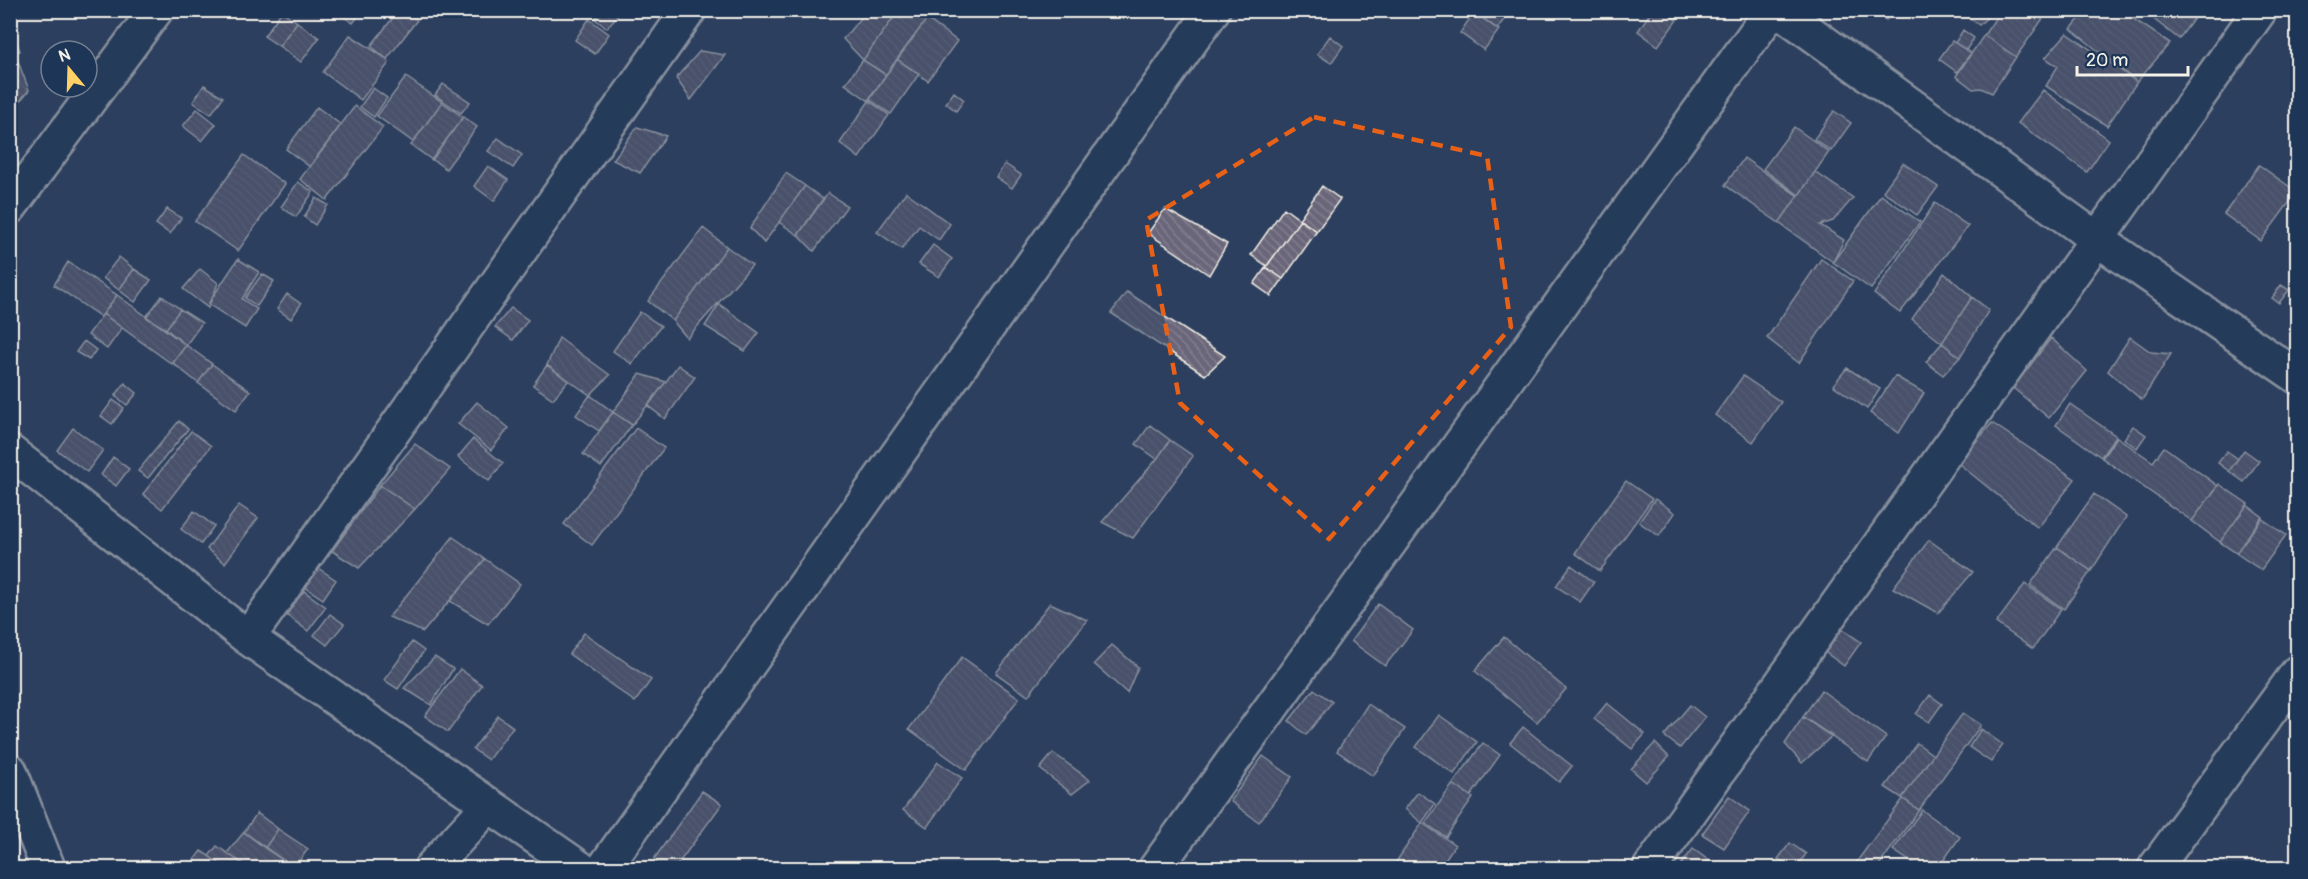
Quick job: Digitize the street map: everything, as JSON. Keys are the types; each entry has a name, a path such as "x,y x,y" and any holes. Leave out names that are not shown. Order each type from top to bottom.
{"street":[{"path":"10,207 156,10"},
{"path":"248,638 689,10"},
{"path":"604,868 1213,10"},
{"path":"1156,868 1772,10"},
{"path":"1779,10 2098,240 2298,377"},
{"path":"1650,868 2260,10"},
{"path":"10,452 248,638 580,868"},
{"path":"2156,868 2298,672"},
{"path":"10,771 48,868"},
{"path":"431,868 489,805"}],"highlighted area":[{"path":"1314,117 1487,156 1511,327 1329,539 1180,403 1146,220"}],"building":[{"path":"334,10 363,10 353,23"},
{"path":"399,10 405,10 417,20 387,59 371,46"},
{"path":"601,10 620,12 607,28 595,19"},
{"path":"867,10 899,10 863,60 843,39"},
{"path":"899,10 915,10 927,19 886,75 863,60"},
{"path":"915,10 931,10 925,18"},
{"path":"1475,10 1497,10 1506,17 1497,29 1474,12"},
{"path":"1652,10 1663,10 1677,20 1658,46 1638,31"},
{"path":"1663,10 1681,10 1675,19"},
{"path":"1872,10 1894,10 1886,20"},
{"path":"1959,10 1995,10 1979,25"},
{"path":"2001,10 2034,10 2044,17 2016,57 1984,35"},
{"path":"2087,10 2120,10 2170,43 2137,82 2071,29"},
{"path":"2142,10 2200,10 2179,39"},
{"path":"282,11 297,22 279,46 264,36"},
{"path":"1474,12 1499,30 1484,50 1460,33"},
{"path":"589,19 609,34 595,54 575,40"},
{"path":"927,19 957,41 928,81 897,59"},
{"path":"297,22 319,38 301,62 279,46"},
{"path":"12,28 20,51 10,54 10,29"},
{"path":"1963,30 1974,38 1966,50 1955,43"},
{"path":"2067,33 2137,82 2107,126 2046,86 2058,66 2045,58"},
{"path":"350,35 387,59 389,63 361,100 323,72"},
{"path":"1984,35 2016,57 1992,93 1981,88 1973,89 1956,76"},
{"path":"1330,36 1343,46 1331,63 1317,54"},
{"path":"1952,41 1971,53 1957,72 1939,59"},
{"path":"700,51 725,55 691,100 676,78"},
{"path":"17,59 29,90 15,107 10,95 10,61"},
{"path":"897,59 919,74 891,114 869,99"},
{"path":"863,60 886,75 869,101 845,84"},
{"path":"406,77 442,102 413,142 377,116"},
{"path":"443,84 470,102 461,113 435,95"},
{"path":"204,85 223,97 211,114 193,102"},
{"path":"373,88 387,98 374,117 360,107"},
{"path":"2043,90 2109,140 2087,172 2018,123"},
{"path":"954,92 964,100 956,111 946,103"},
{"path":"869,101 889,115 859,158 840,143"},
{"path":"442,102 463,117 432,160 411,145"},
{"path":"355,106 383,127 327,200 300,179"},
{"path":"317,107 341,125 310,167 286,149"},
{"path":"197,109 216,124 202,141 183,126"},
{"path":"1834,111 1851,123 1831,151 1814,139"},
{"path":"463,117 477,127 446,169 432,159"},
{"path":"637,127 666,136 640,173 613,160"},
{"path":"1794,127 1829,152 1799,195 1763,169"},
{"path":"498,138 522,155 513,168 488,151"},
{"path":"244,155 285,184 238,251 195,221"},
{"path":"1744,158 1798,196 1779,223 1725,185"},
{"path":"1903,163 1938,187 1917,215 1883,191"},
{"path":"1005,164 1021,175 1012,188 996,177"},
{"path":"2259,165 2297,192 2261,241 2224,214"},
{"path":"488,166 508,180 494,201 474,186"},
{"path":"1815,172 1853,198 1833,221 1820,225 1844,240 1833,262 1779,223"},
{"path":"786,173 805,186 764,243 750,228"},
{"path":"298,182 313,192 296,217 281,207"},
{"path":"805,186 823,199 798,235 779,222"},
{"path":"1322,186 1340,199 1317,231 1299,219"},
{"path":"906,192 950,224 939,240 919,226 902,249 877,232"},
{"path":"828,193 847,206 814,251 798,235"},
{"path":"1881,195 1920,222 1871,289 1833,262"},
{"path":"316,198 328,205 315,225 304,217"},
{"path":"1935,203 1968,226 1900,313 1874,294"},
{"path":"1284,208 1300,220 1267,266 1251,255"},
{"path":"167,209 181,218 170,234 156,224"},
{"path":"1165,209 1227,244 1209,275 1148,233"},
{"path":"1300,220 1317,231 1283,279 1266,267"},
{"path":"703,228 727,247 673,321 648,301"},
{"path":"933,245 952,259 939,277 919,264"},
{"path":"727,247 752,265 687,338 673,321"},
{"path":"119,257 134,269 119,290 103,278"},
{"path":"238,259 259,272 242,299 257,309 245,328 208,304"},
{"path":"1821,259 1853,281 1799,363 1767,338"},
{"path":"68,262 117,295 101,317 54,285"},
{"path":"1266,267 1283,279 1271,296 1254,284"},
{"path":"134,269 151,280 135,302 119,290"},
{"path":"200,269 218,283 208,308 183,289"},
{"path":"1944,273 1972,297 1942,343 1912,319"},
{"path":"262,274 274,281 257,306 245,298"},
{"path":"2281,285 2289,290 2279,303 2272,298"},
{"path":"1127,292 1225,356 1205,375 1111,313"},
{"path":"287,294 301,304 291,319 277,309"},
{"path":"117,295 186,345 172,364 103,314"},
{"path":"162,296 180,309 166,329 146,317"},
{"path":"1972,297 1989,310 1960,357 1942,343"},
{"path":"719,304 759,333 745,351 705,326"},
{"path":"511,308 528,320 513,340 495,327"},
{"path":"180,309 202,323 186,345 166,329"},
{"path":"640,312 661,326 632,364 613,351"},
{"path":"103,314 122,328 107,349 88,335"},
{"path":"2130,337 2151,352 2171,354 2142,400 2108,371"},
{"path":"559,338 610,375 590,395 547,365"},
{"path":"2051,338 2087,371 2049,418 2013,388"},
{"path":"84,341 96,350 89,360 76,352"},
{"path":"1942,343 1960,357 1943,375 1926,362"},
{"path":"186,345 212,364 198,383 173,363"},
{"path":"212,364 250,391 236,410 198,383"},
{"path":"547,365 568,381 553,399 533,385"},
{"path":"678,365 695,377 665,419 648,406"},
{"path":"1847,368 1880,389 1867,409 1833,385"},
{"path":"640,374 666,382 632,425 613,412"},
{"path":"1743,376 1781,402 1753,442 1715,415"},
{"path":"1895,376 1924,393 1899,433 1870,413"},
{"path":"125,383 137,393 127,405 115,396"},
{"path":"590,395 613,412 599,431 576,415"},
{"path":"113,400 124,408 112,424 101,416"},
{"path":"477,402 509,428 491,450 458,424"},
{"path":"2070,404 2116,436 2101,457 2056,425"},
{"path":"613,412 632,425 601,467 583,454"},
{"path":"179,421 188,429 148,478 138,471"},
{"path":"1992,423 2075,479 2038,528 1958,463"},
{"path":"1150,425 1170,440 1157,459 1136,444"},
{"path":"2133,426 2146,435 2137,448 2124,439"},
{"path":"73,428 103,450 87,472 57,450"},
{"path":"636,428 664,448 592,545 564,524"},
{"path":"191,431 211,446 162,509 143,494"},
{"path":"2117,437 2153,462 2164,447 2218,486 2192,521 2102,458"},
{"path":"473,439 503,463 489,481 458,457"},
{"path":"1170,440 1193,456 1133,538 1102,522 1157,459"},
{"path":"415,444 450,469 415,509 380,485"},
{"path":"2244,450 2259,461 2244,482 2229,471"},
{"path":"2227,451 2238,459 2229,471 2218,463"},
{"path":"113,457 129,469 116,486 101,475"},
{"path":"1626,481 1652,499 1600,571 1575,553"},
{"path":"2219,484 2248,504 2220,542 2192,521"},
{"path":"380,485 415,509 359,568 332,551"},
{"path":"2094,494 2126,517 2091,571 2057,547"},
{"path":"1655,499 1675,513 1659,536 1639,522"},
{"path":"239,505 258,518 225,563 207,549"},
{"path":"2247,505 2263,517 2236,553 2220,542"},
{"path":"194,511 214,526 201,544 181,529"},
{"path":"2261,518 2286,535 2261,570 2236,553"},
{"path":"453,537 485,559 423,632 389,617"},
{"path":"1929,540 1973,572 1938,613 1893,588"},
{"path":"2057,547 2091,571 2064,609 2030,585"},
{"path":"485,559 520,584 488,624 450,601"},
{"path":"1571,565 1594,582 1580,602 1556,586"},
{"path":"318,568 336,580 323,599 305,587"},
{"path":"2025,584 2061,609 2033,649 1996,623"},
{"path":"304,591 326,607 308,631 285,614"},
{"path":"1050,603 1087,620 1028,696 996,673"},
{"path":"1378,604 1413,630 1385,666 1351,641"},
{"path":"330,614 344,624 327,645 314,635"},
{"path":"1842,629 1861,642 1844,666 1825,652"},
{"path":"584,633 651,680 635,702 569,654"},
{"path":"1504,637 1566,689 1537,722 1475,671"},
{"path":"412,642 424,651 398,689 384,680"},
{"path":"1112,645 1138,667 1127,693 1094,664"},
{"path":"435,657 453,669 431,705 404,688"},
{"path":"962,657 1019,698 966,770 909,729"},
{"path":"460,669 482,685 448,732 425,716"},
{"path":"1314,689 1332,702 1306,735 1289,721"},
{"path":"1821,690 1886,737 1868,762 1803,717"},
{"path":"1930,695 1942,704 1929,722 1916,714"},
{"path":"1607,703 1645,734 1632,749 1594,719"},
{"path":"1368,704 1405,729 1373,776 1337,751"},
{"path":"1690,705 1705,717 1680,748 1664,736"},
{"path":"1963,713 1981,725 1919,810 1902,798"},
{"path":"1439,715 1477,742 1454,774 1416,747"},
{"path":"498,716 513,727 488,760 473,749"},
{"path":"1803,717 1832,736 1802,763 1785,744"},
{"path":"1523,727 1572,766 1559,782 1510,743"},
{"path":"1981,729 2003,745 1991,762 1969,747"},
{"path":"1483,743 1500,755 1471,796 1453,784"},
{"path":"1655,743 1669,757 1646,782 1631,769"},
{"path":"1917,743 1933,755 1902,798 1885,787"},
{"path":"1053,753 1090,780 1072,794 1040,769"},
{"path":"1263,756 1292,777 1259,822 1230,801"},
{"path":"938,762 962,778 927,827 903,810"},
{"path":"1453,784 1473,798 1446,837 1425,823"},
{"path":"702,791 722,804 675,868 661,868 654,859"},
{"path":"1418,792 1435,804 1422,823 1405,809"},
{"path":"1729,796 1750,811 1724,848 1702,834"},
{"path":"1903,799 1919,810 1877,868 1852,868"},
{"path":"1922,810 1960,837 1938,868 1920,868 1893,850"},
{"path":"257,813 278,829 265,848 244,832"},
{"path":"1422,823 1455,845 1439,868 1392,868"},
{"path":"278,829 308,849 294,868 265,848"},
{"path":"244,832 294,868 249,868 227,853"},
{"path":"1790,843 1806,854 1796,868 1778,859"},
{"path":"217,846 248,868 226,868 209,856"},
{"path":"1693,849 1711,862 1707,868 1679,867"},
{"path":"201,851 209,856 226,868 188,868"}]}
